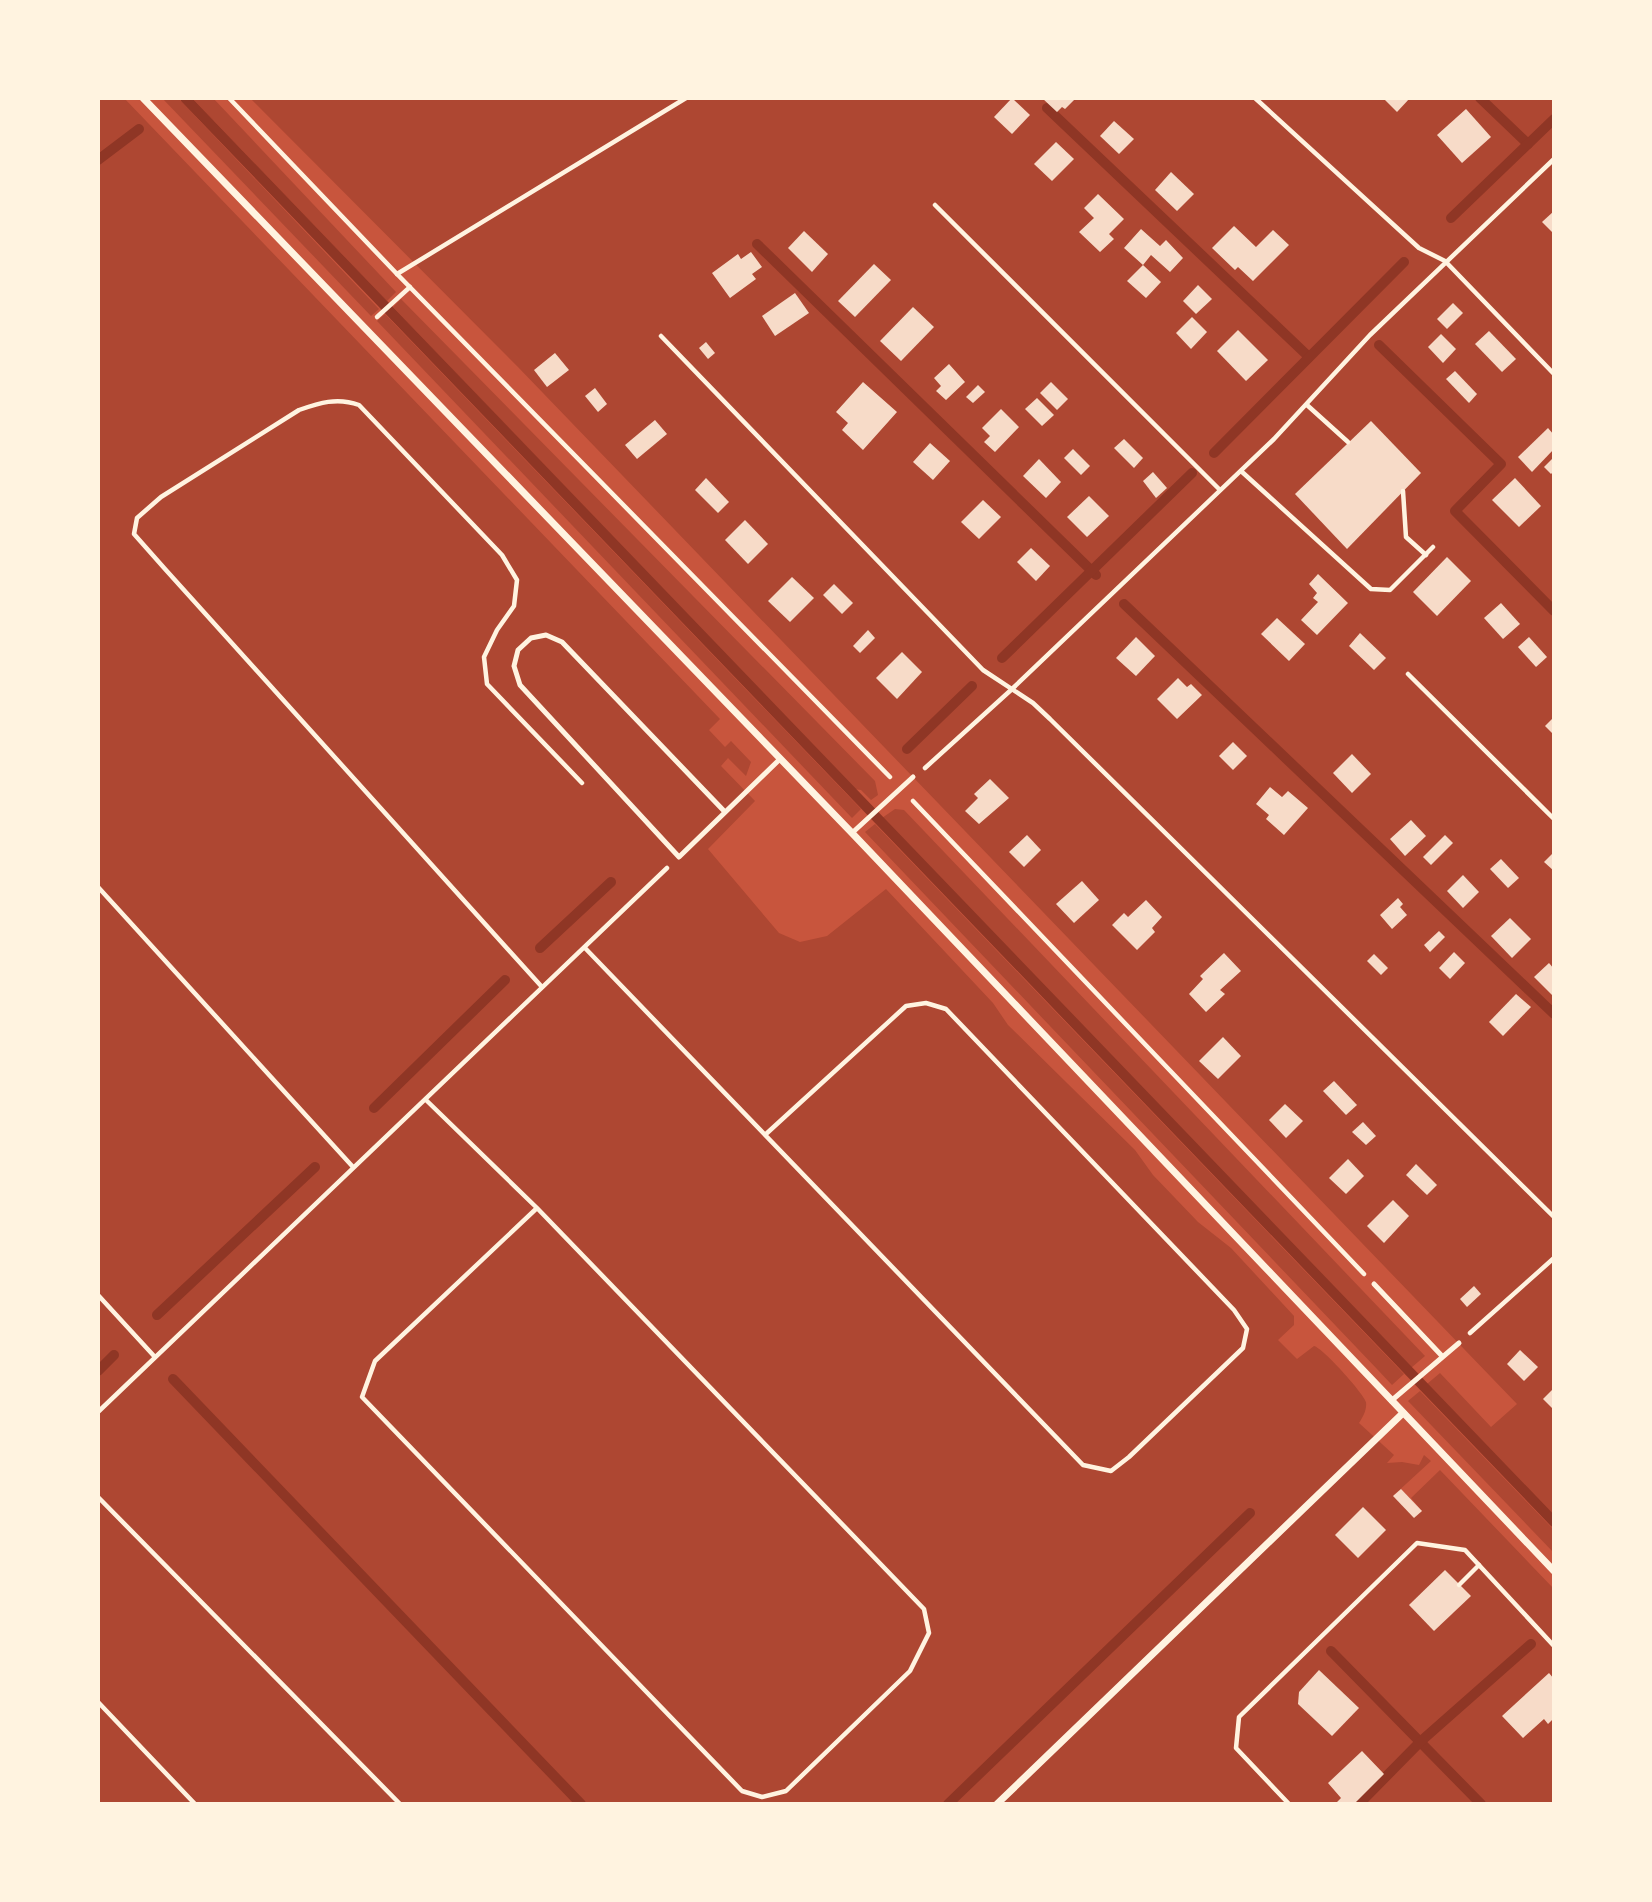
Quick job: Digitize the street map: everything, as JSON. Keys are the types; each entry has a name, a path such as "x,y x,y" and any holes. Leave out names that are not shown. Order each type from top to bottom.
{"street":[{"path":"143,98 852,833 1554,1571"},
{"path":"997,1804 1403,1413"}],"lane":[{"path":"725,812 562,642 546,635 531,638 519,650 514,666 520,685 678,857 725,812 780,759"},
{"path":"852,833 914,778"},
{"path":"1374,1284 1442,1356"},
{"path":"1391,1401 1459,1343"}],"path":[{"path":"229,98 397,274 901,789 1374,1284"},
{"path":"397,274 686,98"},
{"path":"1255,98 1419,248 1445,261 1554,374"},
{"path":"914,778 1011,690 1241,471 1307,405 1370,335 1554,159"},
{"path":"934,205 1220,491"},
{"path":"379,316 410,287"},
{"path":"661,336 983,670 1050,719 1554,1217"},
{"path":"542,986 134,534 136,518 161,496 299,410 337,400 359,405 502,555 517,580 514,606 497,630 484,657 487,684 590,792"},
{"path":"1307,405 1348,443"},
{"path":"1241,471 1371,589 1390,590 1433,547"},
{"path":"1403,491 1406,537 1426,555"},
{"path":"1408,674 1554,819"},
{"path":"98,1412 678,857"},
{"path":"656,860 665,870"},
{"path":"98,887 352,1167"},
{"path":"585,948 1083,1465 1111,1471 1243,1348 1247,1329 1234,1310 946,1009 926,1003 906,1006 766,1134"},
{"path":"426,1100 537,1208 924,1609 929,1633 910,1671 786,1791 762,1797 742,1791 362,1397 375,1361 537,1208"},
{"path":"1459,1343 1554,1258"},
{"path":"98,1295 154,1356"},
{"path":"98,1497 400,1804"},
{"path":"1289,1804 1236,1748 1239,1717 1417,1543 1465,1550 1554,1646"},
{"path":"1459,1585 1479,1565"},
{"path":"98,1702 195,1804"}],"shaded area":[{"path":"98,98 124,98 720,719 709,730 725,747 731,741 751,762 746,776 728,758 721,766 755,801 708,849 779,933 800,942 827,936 886,889 993,1003 1008,1025 1135,1150 1153,1175 1198,1222 1231,1248 1294,1316 1294,1325 1278,1340 1297,1359 1314,1346 1334,1362 1351,1381 1366,1402 1359,1423 1394,1455 1387,1463 1419,1465 1424,1455 1431,1461 1394,1495 1414,1517 1422,1511 1411,1498 1440,1470 1554,1589 1554,1804 98,1804"},
{"path":"162,98 178,98 379,309 371,316"},
{"path":"192,98 213,98 396,292 387,301"},
{"path":"250,98 1554,98 1554,1517 1427,1384 1440,1373 1491,1427 1517,1404 517,366"},
{"path":"401,299 875,781 878,795 871,800 861,790 854,789 393,307"},
{"path":"385,314 861,809 852,818 377,321"},
{"path":"895,809 904,810 1425,1356 1411,1368 882,818"},
{"path":"875,824 1404,1374 1392,1385 865,832"},
{"path":"1420,1391 1554,1530 1554,1553 1408,1401"}],"building":[{"path":"1012,98 1030,115 1012,134 994,117"},
{"path":"1042,98 1076,98 1065,109 1062,107 1057,112"},
{"path":"1383,98 1410,98 1397,112"},
{"path":"1466,109 1491,137 1462,163 1437,135"},
{"path":"1114,121 1134,139 1119,154 1100,136"},
{"path":"1056,142 1074,159 1052,181 1034,164"},
{"path":"1171,172 1194,194 1177,211 1155,190"},
{"path":"1098,194 1124,219 1109,234 1114,239 1100,252 1079,232 1094,218 1084,208"},
{"path":"1554,211 1554,234 1542,222"},
{"path":"1234,226 1256,247 1273,230 1289,245 1253,281 1238,267 1235,270 1212,248"},
{"path":"1141,229 1160,246 1166,240 1183,258 1170,272 1151,255 1143,265 1124,248"},
{"path":"804,231 828,254 812,272 788,248"},
{"path":"751,252 762,267 752,274 756,279 730,298 712,273 738,254 741,259"},
{"path":"874,264 891,280 855,317 838,301"},
{"path":"1143,265 1161,282 1146,298 1127,281"},
{"path":"1198,285 1212,299 1196,314 1183,301"},
{"path":"795,293 809,313 775,336 762,316"},
{"path":"1453,303 1463,313 1447,329 1437,319"},
{"path":"913,307 934,327 901,361 880,341"},
{"path":"1192,317 1207,332 1191,349 1176,333"},
{"path":"1238,330 1268,360 1246,381 1217,351"},
{"path":"1489,331 1516,359 1502,372 1475,344"},
{"path":"1441,334 1456,349 1443,363 1428,347"},
{"path":"706,342 715,353 708,359 699,348"},
{"path":"555,353 569,370 547,387 534,370"},
{"path":"949,364 965,382 946,400 936,391 941,386 934,378"},
{"path":"1455,371 1477,394 1469,403 1446,379"},
{"path":"863,382 897,412 863,450 842,430 848,423 836,412"},
{"path":"1051,382 1068,399 1057,410 1040,393"},
{"path":"978,385 985,392 973,403 966,397"},
{"path":"595,388 607,404 598,412 585,396"},
{"path":"1037,398 1054,415 1042,426 1025,409"},
{"path":"1001,409 1019,427 995,452 984,442 990,436 982,428"},
{"path":"655,420 667,434 637,459 625,445"},
{"path":"1371,421 1421,473 1347,549 1295,494"},
{"path":"1548,428 1554,435 1554,449 1532,472 1518,457"},
{"path":"1124,439 1143,458 1134,468 1114,448"},
{"path":"930,443 950,461 933,480 913,462"},
{"path":"1073,449 1090,466 1081,475 1064,458"},
{"path":"1554,457 1554,471 1551,474 1544,467"},
{"path":"1039,459 1061,482 1046,498 1023,476"},
{"path":"1153,472 1167,488 1156,498 1143,481"},
{"path":"706,478 729,502 718,513 695,490"},
{"path":"1515,478 1541,506 1519,527 1492,500"},
{"path":"1089,496 1109,516 1087,537 1067,517"},
{"path":"983,500 1001,517 979,539 961,522"},
{"path":"745,520 768,544 748,564 725,540"},
{"path":"1031,548 1050,566 1036,581 1017,562"},
{"path":"1447,557 1471,581 1437,616 1413,592"},
{"path":"1318,574 1348,603 1317,635 1301,620 1318,602 1313,598 1317,593 1309,584"},
{"path":"792,577 814,598 790,622 768,601"},
{"path":"834,584 853,603 842,614 823,595"},
{"path":"1501,603 1520,624 1503,639 1484,618"},
{"path":"1277,618 1305,644 1289,661 1261,634"},
{"path":"868,630 875,638 860,653 853,646"},
{"path":"1360,633 1386,658 1374,670 1349,646"},
{"path":"1136,637 1155,656 1136,676 1116,658"},
{"path":"1529,637 1547,657 1536,667 1518,647"},
{"path":"902,652 922,672 897,699 876,678"},
{"path":"1178,678 1187,687 1191,684 1202,695 1177,719 1157,699"},
{"path":"1554,717 1554,735 1545,726"},
{"path":"1233,742 1247,756 1233,770 1219,756"},
{"path":"1352,754 1371,774 1352,793 1333,773"},
{"path":"990,779 1009,798 979,824 965,811 978,798 974,794"},
{"path":"1270,787 1282,797 1288,791 1308,808 1284,835 1266,819 1269,815 1256,804"},
{"path":"1411,820 1426,836 1405,856 1390,839"},
{"path":"1027,835 1041,850 1024,867 1009,852"},
{"path":"1445,835 1453,843 1431,865 1423,857"},
{"path":"1554,852 1554,871 1544,862"},
{"path":"1501,859 1519,878 1508,888 1490,869"},
{"path":"1463,875 1479,892 1463,908 1447,891"},
{"path":"1082,881 1099,900 1074,923 1056,904"},
{"path":"1398,898 1403,904 1400,907 1407,915 1392,929 1380,915"},
{"path":"1146,900 1162,917 1152,928 1155,932 1137,950 1112,925 1124,913 1128,917"},
{"path":"1510,918 1531,939 1512,958 1491,936"},
{"path":"1439,931 1445,937 1430,952 1424,945"},
{"path":"1454,952 1465,963 1450,979 1439,968"},
{"path":"1224,953 1241,971 1220,990 1225,994 1206,1012 1189,994 1203,979 1200,976"},
{"path":"1374,954 1388,968 1381,975 1367,961"},
{"path":"1549,963 1554,969 1554,997 1534,977"},
{"path":"1516,994 1531,1007 1503,1036 1489,1022"},
{"path":"1223,1037 1241,1056 1218,1079 1199,1061"},
{"path":"1334,1081 1357,1105 1346,1115 1323,1091"},
{"path":"1285,1104 1303,1121 1286,1138 1269,1120"},
{"path":"1363,1122 1376,1136 1366,1145 1352,1132"},
{"path":"1348,1159 1364,1176 1346,1194 1329,1178"},
{"path":"1416,1164 1437,1185 1427,1195 1406,1175"},
{"path":"1393,1200 1409,1216 1384,1243 1367,1226"},
{"path":"1474,1286 1481,1294 1467,1307 1460,1299"},
{"path":"1520,1350 1538,1367 1524,1381 1507,1364"},
{"path":"1554,1388 1554,1410 1543,1399"},
{"path":"1401,1489 1422,1511 1414,1518 1393,1496"},
{"path":"1363,1507 1386,1530 1358,1558 1335,1535"},
{"path":"1445,1570 1471,1596 1434,1631 1409,1605"},
{"path":"1319,1670 1359,1708 1332,1736 1298,1704 1299,1692"},
{"path":"1549,1673 1554,1679 1554,1718 1548,1724 1544,1719 1523,1738 1502,1716"},
{"path":"1362,1751 1384,1774 1354,1804 1335,1804 1341,1798 1328,1783"}],"waterway":[{"path":"185,98 1554,1522"},
{"path":"1480,98 1528,144"},
{"path":"1047,108 1309,357"},
{"path":"1451,218 1554,119"},
{"path":"98,160 139,129"},
{"path":"757,244 1096,575"},
{"path":"1214,453 1404,262"},
{"path":"1379,345 1501,464 1455,511 1554,611"},
{"path":"1002,658 1192,473"},
{"path":"1124,604 1554,1014"},
{"path":"907,749 972,686"},
{"path":"540,948 611,882"},
{"path":"374,1108 505,980"},
{"path":"157,1315 315,1167"},
{"path":"98,1371 114,1355"},
{"path":"173,1379 581,1804"},
{"path":"948,1804 1250,1513"},
{"path":"1359,1804 1420,1742 1531,1644"},
{"path":"1331,1651 1481,1804"}]}
